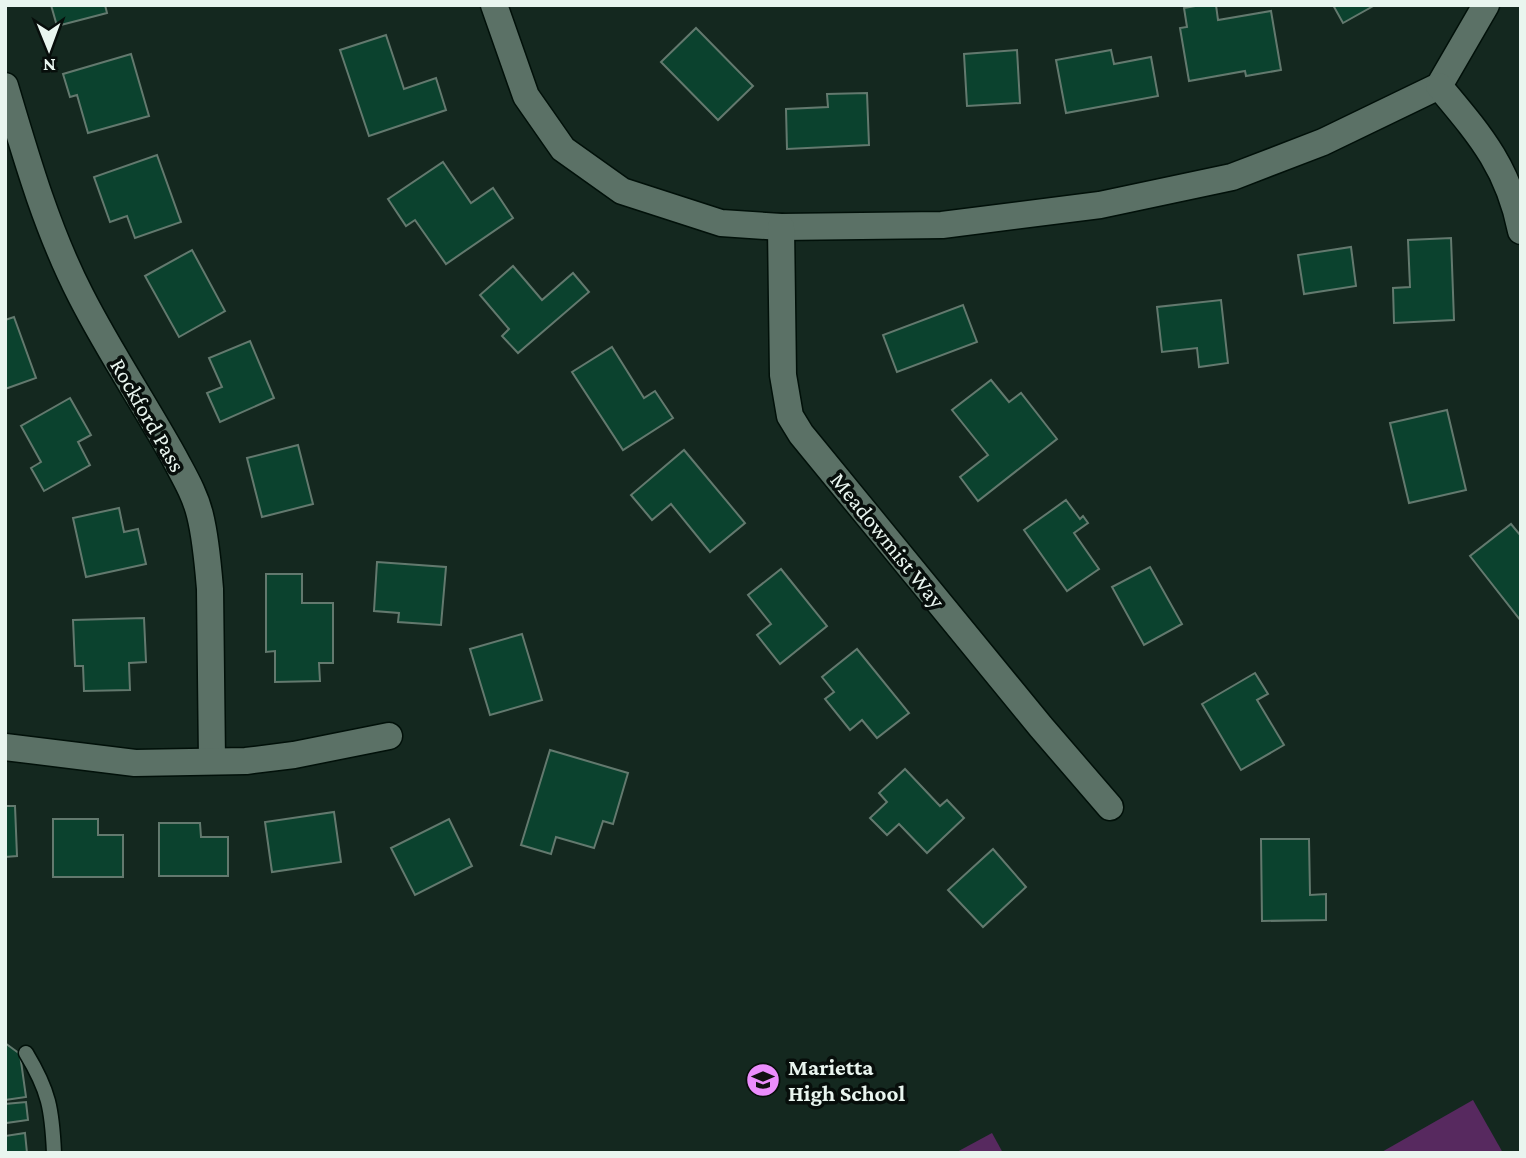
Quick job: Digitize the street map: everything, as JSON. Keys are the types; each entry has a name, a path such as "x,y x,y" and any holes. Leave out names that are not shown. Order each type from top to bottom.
{"street":[{"path":"495,5 526,96 563,149 622,191 720,223 781,227 942,225 1114,202 1232,177 1323,142 1439,86 1486,5"},
{"name":"Rockford Pass","path":"5,86 44,208 80,295 106,343 159,428 186,478 200,515 210,589 212,761"},
{"path":"1439,86 1487,144 1506,181 1521,230"},
{"name":"Meadowmist Way","path":"781,227 783,375 790,416 801,434 1023,706 1110,807"},
{"path":"5,747 135,763 212,761 271,758 389,736"}],"lane":[{"path":"26,1053 42,1079 52,1110 54,1153"}],"shaded area":[{"path":"1473,1100 1503,1153 1380,1153"},
{"path":"992,1133 1003,1153 955,1153"}],"building":[{"path":"51,5 105,5 107,13 57,26"},
{"path":"1216,5 1218,20 1271,11 1281,70 1246,76 1245,71 1189,81 1180,28 1187,27 1184,8"},
{"path":"1333,5 1375,5 1343,23"},
{"path":"696,28 753,86 718,120 661,62"},
{"path":"386,35 404,89 436,78 446,110 369,136 340,50"},
{"path":"1017,50 1020,103 967,106 964,54"},
{"path":"1111,50 1114,64 1151,57 1158,96 1066,113 1056,60"},
{"path":"131,54 149,116 88,133 77,95 70,97 63,74"},
{"path":"867,93 869,145 787,149 786,109 828,107 827,94"},
{"path":"157,155 181,222 135,238 127,216 110,222 94,177"},
{"path":"443,162 471,203 493,188 513,218 446,264 415,220 406,226 388,199"},
{"path":"1451,238 1454,320 1394,323 1393,288 1410,287 1408,240"},
{"path":"1351,247 1356,286 1304,294 1298,255"},
{"path":"192,250 225,311 179,337 145,276"},
{"path":"513,266 542,300 573,273 589,292 518,353 502,336 509,329 480,295"},
{"path":"1221,300 1228,363 1199,367 1197,348 1162,352 1157,307"},
{"path":"963,305 977,342 897,372 883,335"},
{"path":"14,317 36,378 5,389 5,320"},
{"path":"250,341 274,398 220,422 207,393 222,387 209,358"},
{"path":"612,347 644,398 655,391 673,418 623,450 572,372"},
{"path":"991,380 1009,402 1021,393 1057,439 978,501 960,477 988,455 952,410"},
{"path":"70,398 91,435 78,442 90,465 44,491 31,468 41,462 21,426"},
{"path":"1447,410 1466,490 1409,503 1390,423"},
{"path":"298,445 313,504 262,517 247,458"},
{"path":"684,450 745,523 710,552 671,504 652,520 631,495"},
{"path":"1066,500 1080,519 1083,516 1088,523 1074,533 1099,569 1067,591 1024,530"},
{"path":"119,508 124,532 138,529 146,564 86,577 73,518"},
{"path":"1511,524 1521,536 1521,621 1470,556"},
{"path":"377,562 446,567 441,625 398,622 399,613 374,611"},
{"path":"1150,567 1182,624 1144,645 1112,587"},
{"path":"781,569 827,626 780,664 757,635 771,624 748,595"},
{"path":"266,574 302,574 302,603 333,603 333,663 319,663 320,681 275,682 275,651 266,652"},
{"path":"144,618 146,662 129,663 130,690 84,691 83,666 75,666 73,620"},
{"path":"522,634 542,700 490,715 470,649"},
{"path":"857,649 909,713 877,738 862,720 850,730 825,699 834,692 822,677"},
{"path":"1255,673 1268,694 1257,700 1284,745 1241,770 1202,704"},
{"path":"550,750 628,773 613,824 603,821 594,848 556,837 551,854 521,845"},
{"path":"905,769 940,806 947,800 964,818 927,853 899,824 887,835 870,818 887,802 879,793"},
{"path":"5,806 15,806 17,856 5,857"},
{"path":"334,812 341,862 272,872 265,822"},
{"path":"53,819 98,819 98,835 123,835 123,877 53,877"},
{"path":"449,819 472,866 415,895 391,848"},
{"path":"159,823 200,823 201,837 228,837 228,876 159,876"},
{"path":"1261,839 1309,839 1310,895 1326,894 1326,920 1262,921"},
{"path":"993,849 1026,887 983,927 948,890"},
{"path":"5,1043 20,1054 26,1097 5,1100"},
{"path":"26,1102 28,1120 6,1123 5,1104"},
{"path":"25,1133 27,1153 5,1153 5,1136"}],"place":[{"name":"Marietta High School","path":"763,1080"}]}
